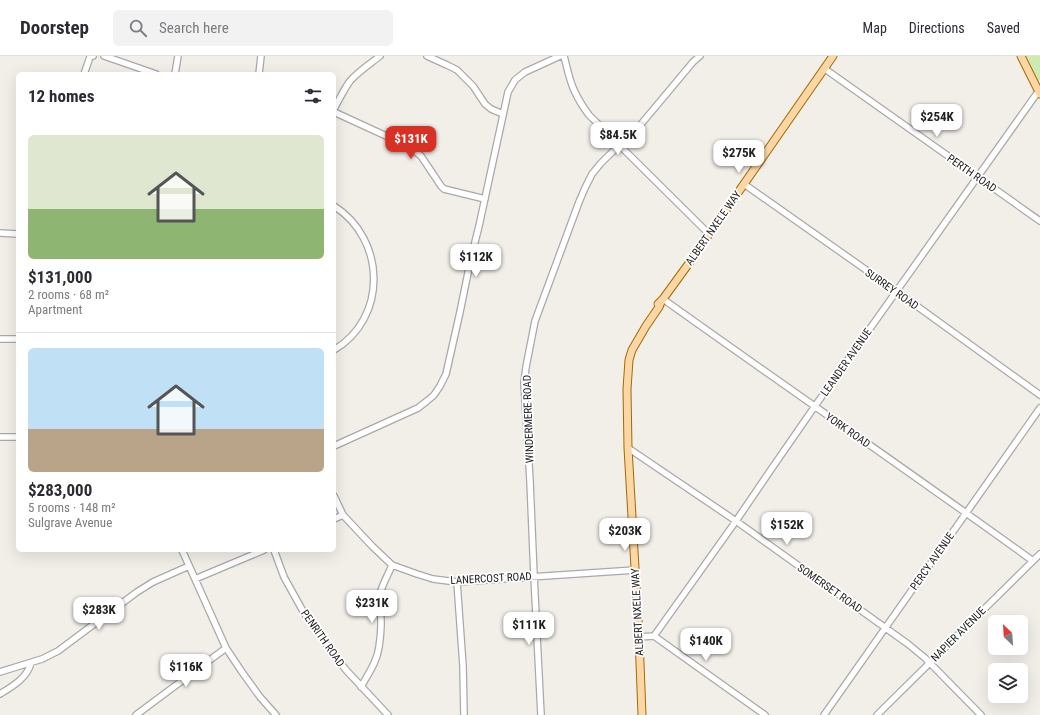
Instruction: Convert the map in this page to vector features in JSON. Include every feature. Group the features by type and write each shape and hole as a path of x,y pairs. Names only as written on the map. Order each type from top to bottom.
{"main road":[{"name":"ALBERT NXELE WAY","path":"642,715 628,448 627,389 624,382 626,359 629,348 633,344 656,306 662,301 833,56"},
{"path":"1021,56 1040,91"}],"street":[{"path":"85,72 90,57 92,56"},
{"path":"104,56 150,72"},
{"path":"175,72 178,56"},
{"path":"258,72 261,56"},
{"path":"336,105 351,80 380,56"},
{"path":"427,56 457,70 473,86 485,104 503,114"},
{"path":"336,445 418,408 434,394 440,386 448,368 508,92 515,80 525,72 560,56"},
{"path":"564,56 570,78 580,101 589,115 709,234"},
{"name":"WINDERMERE ROAD","path":"541,715 524,383 532,335 538,312 585,188 592,174 601,163 642,123 693,62 700,56"},
{"name":"PERTH ROAD","path":"825,69 1040,221"},
{"name":"LEANDER AVENUE","path":"654,636 896,291 1040,91"},
{"path":"336,113 408,146 421,156 444,189 485,199"},
{"name":"SURREY ROAD","path":"744,184 1040,395"},
{"path":"336,207 355,225 361,233 371,255 374,270 372,302 364,319 351,337 336,348"},
{"path":"0,233 16,234"},
{"name":"YORK ROAD","path":"662,301 738,352 966,512 1033,561"},
{"path":"0,339 16,339"},
{"name":"PERCY AVENUE","path":"824,715 1040,408"},
{"path":"0,437 16,437"},
{"name":"SOMERSET ROAD","path":"628,448 736,521 920,653 929,664 981,715"},
{"name":"LANERCOST ROAD","path":"336,500 343,515 392,565 434,579 457,582 635,570"},
{"path":"336,518 343,515"},
{"path":"183,552 226,648 242,672 276,715"},
{"path":"195,579 259,552"},
{"name":"PENRITH ROAD","path":"275,552 284,577 304,613 346,670 388,715"},
{"name":"NAPIER AVENUE","path":"877,715 1040,554"},
{"path":"361,687 366,676 373,667 379,647 381,593 392,565"},
{"path":"0,672 31,663 58,651 137,592 153,582 189,566"},
{"path":"457,582 464,715"},
{"path":"639,637 654,636 765,715"},
{"path":"136,715 226,648"},
{"path":"0,694 14,685 25,675 29,670 31,663"}],"green space":[{"path":"1026,56 1040,56 1040,80 1037,80"}]}
